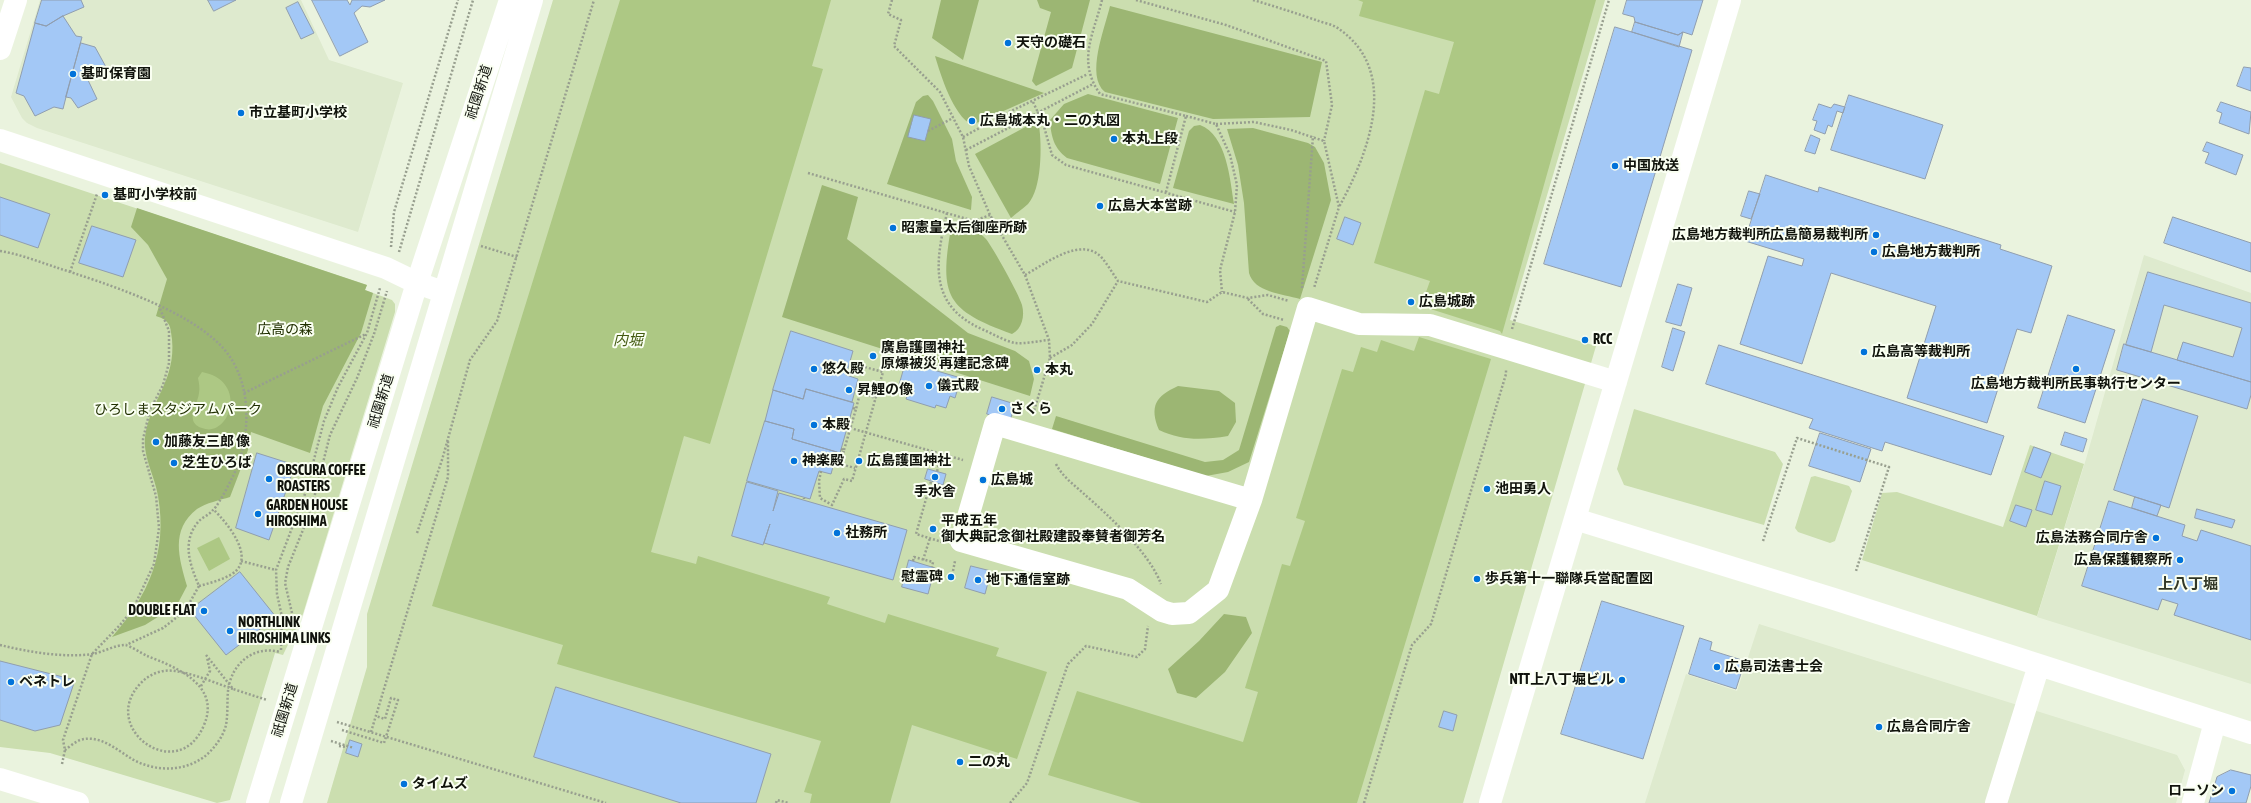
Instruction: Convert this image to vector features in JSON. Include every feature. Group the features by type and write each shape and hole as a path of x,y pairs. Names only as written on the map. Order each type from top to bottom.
{"main road":[{"path":"0,49 16,0"},
{"name":"祇園新道","path":"257,803 417,283 510,0"},
{"name":"祇園新道","path":"291,803 443,292 532,0"},
{"path":"1490,803 1730,0"},
{"path":"0,140 388,270 417,283 443,292"},
{"path":"1251,500 996,424 961,541 1128,588 1156,608 1172,614 1189,613 1218,590 1251,500 1297,309 1360,324 1430,325 1616,382"},
{"path":"1575,519 2251,733"},
{"path":"1996,803 2039,665"},
{"path":"2193,803 2215,722"},
{"path":"0,779 78,803"}],"path":[{"path":"294,619 285,583 288,566 311,510 330,435 357,378 374,334 388,270 394,212 458,0"},
{"path":"280,652 282,617 277,594 276,570 304,494 324,421 338,387 367,333 473,0"},
{"path":"417,533 448,436 470,360 497,321 594,0"},
{"path":"892,0 888,14 901,20 894,46 940,92 963,137 969,166 990,215 1024,275 1049,340 1050,358 1037,401"},
{"path":"1102,0 1087,59 1088,74 1100,94 1216,124 1254,122 1313,136 1324,141"},
{"path":"1136,0 1226,25 1326,60 1332,105 1324,141 1339,208"},
{"path":"1248,298 1263,314 1285,320 1297,309 1339,208 1358,174 1375,116 1371,70 1358,46 1338,28 1253,0"},
{"path":"1364,803 1412,645 1432,624 1506,374 1506,349 1610,0"},
{"path":"963,137 1005,114 1033,102 1088,74"},
{"path":"966,150 1093,84"},
{"path":"1033,102 1039,113 1052,155 1066,165 1236,212"},
{"path":"1166,192 1186,116"},
{"path":"928,131 953,118"},
{"path":"1216,124 1230,155 1237,185 1236,212 1220,270 1222,292"},
{"path":"1297,309 1302,287 1313,136"},
{"path":"808,173 974,221 990,215"},
{"path":"70,272 98,192"},
{"path":"947,213 938,250 944,296 953,310 967,323 1015,343 1049,340"},
{"path":"474,244 517,257"},
{"path":"1024,275 1075,249 1088,250 1102,257 1118,281 1207,302 1222,292 1248,298 1268,295 1297,309"},
{"path":"0,251 70,272 159,306 198,327 224,349 238,372 244,392 247,414 244,440 238,466 214,510 199,521 190,534 188,550 192,568 199,586"},
{"path":"1050,358 1072,345 1092,324 1118,281"},
{"path":"62,764 64,750 63,740 66,729 92,654 133,609 154,564 159,528 156,496 143,451 143,439 150,410 163,385 169,364 169,331 159,306"},
{"path":"244,392 367,333"},
{"path":"821,471 819,481 820,498 832,505 844,479 852,481 883,372 850,363"},
{"path":"855,468 840,464 854,408 860,393 876,398"},
{"path":"850,428 983,466"},
{"path":"371,732 448,477 448,436"},
{"path":"1763,542 1797,438 1888,467 1856,570"},
{"path":"1010,803 1027,783 1068,664 1086,646 1137,657 1145,649 1156,608 1163,592 1150,562 1112,520 1064,476 1055,461 1054,442"},
{"path":"936,475 942,454"},
{"path":"932,478 916,534 960,547 961,541"},
{"path":"0,645 46,653 92,654 126,645 163,628 185,611 199,586 233,574 241,561 240,546 229,526 214,510"},
{"path":"923,560 930,538"},
{"path":"913,561 914,557 933,562 932,566"},
{"path":"241,561 276,570"},
{"path":"280,652 286,641"},
{"path":"126,645 179,668 201,686 208,706 205,724 196,741 178,751 158,751 143,743 131,727 128,710 133,692 146,677 161,671 175,671 233,689 271,701"},
{"path":"64,750 80,740 89,740 108,744 132,759 154,767 178,769 191,764 210,752 222,735 226,725 228,690 238,665 253,653 262,650 280,652"},
{"path":"201,686 210,671 206,655 233,689"},
{"path":"342,730 384,743 398,700 391,698 384,719 376,716"},
{"path":"332,720 606,803"},
{"path":"326,740 354,748 339,746"},
{"path":"776,803 777,800 789,803"}],"shaded area":[{"name":"市立基町小学校","path":"40,0 301,0 329,60 403,83 358,232 37,128 27,123 22,118 11,97"},
{"name":"広島法務合同庁舎","path":"2144,255 2251,293 2251,684 2037,617 2086,459"},
{"name":"広島合同庁舎","path":"1759,624 2177,755 2185,770 2176,803 1645,803 1686,674 1737,691"}],"green space":[{"name":"広島城","path":"553,0 1605,0 1510,320 1596,346 1463,803 327,803 367,667 367,614"},
{"path":"941,0 979,0 963,60 932,38"},
{"path":"1037,0 1090,0 1072,68 1036,86 1032,81 1051,12 1040,8"},
{"path":"1110,6 1322,62 1310,117 1213,119 1105,92 1099,85 1096,64"},
{"path":"935,56 1044,93 972,125 959,113 954,104 944,84"},
{"path":"1088,94 1178,118 1160,184 1067,158 1059,150 1052,137 1050,120 1064,104"},
{"path":"928,95 933,101 952,139 956,161 972,197 971,210 887,184 916,102 923,96"},
{"path":"1031,124 1039,126 1041,144 1040,166 1036,188 1033,197 1028,204 1011,218 975,154"},
{"path":"1200,125 1209,130 1222,148 1229,171 1234,204 1173,188 1189,131 1194,126"},
{"path":"1253,128 1308,143 1315,147 1324,163 1331,200 1300,299 1277,294 1263,288 1252,279 1249,273 1244,203 1238,165 1227,129"},
{"name":"ひろしまスタジアムパーク","path":"0,163 367,285 365,290 392,300 395,304 395,312 303,614 283,655 275,653 230,800 217,803 50,753 0,747"},
{"path":"822,185 858,197 847,239 968,333 1015,351 1029,361 1034,379 1030,396 782,317"},
{"name":"広高の森","path":"137,208 367,285 365,290 373,293 361,333 323,406 310,453 251,432 248,450 230,497 209,503 197,509 188,517 183,526 179,545 181,565 187,586 177,605 145,625 112,637 136,606 152,572 157,555 160,536 158,496 147,460 145,437 152,412 167,379 172,354 171,330 165,320 156,316 167,279 148,245 131,227"},
{"path":"956,225 976,231 986,239 1020,299 1023,318 1018,329 1012,334 973,317 961,308 953,298 948,286 946,270 951,228"},
{"path":"1280,325 1287,327 1290,331 1249,462 1228,472 1206,476 1052,429 1056,416 1205,462 1223,460 1239,450 1276,327"},
{"path":"1178,386 1219,391 1235,403 1236,422 1228,436 1193,439 1168,434 1159,430 1155,414 1156,403 1164,394"},
{"path":"1634,409 1775,452 1783,464 1764,525 1624,485 1617,469"},
{"path":"2030,445 2084,464 2037,616 1862,560 1882,493 1897,492 2003,527"},
{"path":"1815,476 1849,486 1852,491 1835,541 1830,543 1798,532 1795,528 1811,477"},
{"path":"1224,614 1246,617 1252,633 1225,672 1196,698 1177,693 1168,669 1199,641"}],"water":[{"name":"内堀","path":"620,0 831,0 812,66 823,69 710,444 684,436 651,552 696,564 698,556 830,597 827,604 885,623 888,614 999,648 996,656 1047,672 1017,759 912,725 890,803 810,803 812,794 804,792 821,741 557,664 563,645 432,606"},
{"path":"1358,0 1596,0 1502,334 1500,331 1421,306 1430,281 1374,263 1425,90 1439,94 1454,42 1359,16 1363,2"},
{"path":"1419,337 1491,359 1357,803 1141,803 1048,775 1077,691 1243,742 1258,692 1245,688 1282,564 1290,566 1305,521 1296,518 1342,369 1353,372 1361,347 1377,352 1381,340 1414,351"},
{"path":"202,372 217,377 226,386 230,397 230,408 227,417 220,425 212,429 199,427 193,420 193,413 199,391 198,378"},
{"path":"219,537 230,559 209,571 197,548"}],"building":[{"path":"42,0 81,0 84,7 63,16 46,26 35,23"},
{"path":"208,0 236,0 214,11"},
{"path":"312,0 347,0 350,5 352,0 385,0 370,7 362,6 354,13 368,42 340,56"},
{"path":"1627,0 1703,0 1692,35 1683,32 1678,35 1635,22 1634,17 1623,14"},
{"path":"298,2 314,33 301,39 286,8"},
{"path":"63,16 76,36 82,37 63,109 54,107 35,116 24,96 16,93 35,23 46,26"},
{"path":"1635,22 1678,35 1683,32 1679,47 1632,32"},
{"path":"1615,27 1692,50 1621,287 1544,264"},
{"path":"81,43 95,47 106,67 87,78 97,99 78,108 71,98 66,97"},
{"path":"2244,67 2251,68 2251,91 2237,86"},
{"path":"1849,95 1943,125 1925,179 1831,150"},
{"path":"2221,102 2251,112 2249,134 2219,123 2222,113 2217,111"},
{"path":"1819,104 1831,108 1834,104 1845,107 1843,113 1837,111 1832,127 1828,125 1825,134 1814,130 1817,121 1813,120"},
{"path":"914,115 931,119 925,141 908,137"},
{"path":"1811,135 1820,139 1815,154 1805,151"},
{"path":"2207,142 2243,155 2236,175 2205,163 2209,153 2203,151"},
{"path":"1766,175 1818,192 1819,187 2001,245 2000,249 2052,266 2031,333 2017,329 1987,423 1907,398 1936,306 1831,273 1802,364 1740,344 1768,256 1802,266 1804,259 1745,241"},
{"path":"1749,191 1760,194 1751,219 1741,216"},
{"path":"0,197 50,214 38,248 0,235"},
{"path":"1345,217 1361,223 1353,245 1337,239"},
{"path":"2173,217 2251,243 2251,272 2164,243"},
{"path":"92,226 136,240 123,277 79,263"},
{"path":"2148,272 2251,303 2251,382 2177,360 2183,342 2233,357 2242,328 2164,305 2151,352 2126,345"},
{"path":"1678,284 1692,288 1681,326 1666,322"},
{"path":"2068,315 2115,330 2085,423 2038,408"},
{"path":"1673,328 1685,332 1673,371 1662,367"},
{"name":"悠久殿","path":"791,331 853,351 846,375 858,379 852,402 806,389 803,399 773,390"},
{"path":"2124,344 2251,382 2251,395 2247,409 2117,370"},
{"path":"1719,345 2004,436 1991,475 1885,442 1882,451 1809,428 1813,419 1706,384"},
{"name":"儀式殿","path":"906,362 961,378 955,398 950,396 946,408 936,405 935,408 906,399 907,396 897,393"},
{"name":"本殿","path":"806,389 854,403 840,453 792,439 794,429 765,421 773,390 803,399"},
{"path":"992,397 1015,404 1010,421 987,414"},
{"path":"2143,399 2198,416 2169,508 2114,490"},
{"name":"神楽殿","path":"765,421 794,429 792,439 837,452 831,474 819,471 810,499 747,481"},
{"path":"2065,432 2087,439 2083,452 2061,445"},
{"path":"1820,433 1871,449 1860,482 1809,466"},
{"path":"2034,447 2051,453 2041,478 2025,472"},
{"path":"257,453 295,465 269,540 236,528"},
{"name":"手水舎","path":"928,469 946,474 943,485 925,479"},
{"path":"2045,481 2061,486 2052,515 2036,510"},
{"name":"社務所","path":"747,482 778,491 773,511 779,493 907,530 893,580 764,543 770,524 763,545 732,536"},
{"path":"2135,497 2161,505 2157,516 2132,508"},
{"path":"2109,501 2185,525 2182,536 2197,541 2201,530 2251,546 2251,640 2174,615 2178,604 2162,599 2158,610 2082,586"},
{"path":"2016,505 2032,510 2026,527 2010,521"},
{"path":"2197,509 2235,520 2232,528 2195,518"},
{"path":"909,560 935,568 928,594 902,587"},
{"name":"地下通信室跡","path":"971,566 991,571 985,594 965,588"},
{"path":"240,572 276,617 226,655 190,610"},
{"name":"NTT上八丁堀ビル","path":"1602,601 1684,626 1643,759 1561,734"},
{"name":"広島司法書士会","path":"1700,638 1712,642 1710,650 1745,661 1736,689 1689,674"},
{"path":"0,661 75,680 60,725 35,731 0,720"},
{"path":"556,687 771,754 756,803 681,803 534,757"},
{"path":"1444,711 1457,715 1453,731 1439,727"},
{"path":"350,740 362,744 358,757 346,753"},
{"path":"2231,770 2251,775 2251,786 2246,803 2209,803 2217,777"}],"place":[{"name":"天守の礎石","path":"1008,43"},
{"name":"基町保育園","path":"73,74"},
{"name":"市立基町小学校","path":"241,113"},
{"name":"広島城本丸・二の丸図","path":"972,121"},
{"name":"本丸上段","path":"1114,139"},
{"name":"中国放送","path":"1615,166"},
{"name":"基町小学校前","path":"105,195"},
{"name":"広島大本営跡","path":"1100,206"},
{"name":"昭憲皇太后御座所跡","path":"893,228"},
{"name":"広島地方裁判所広島簡易裁判所","path":"1876,235"},
{"name":"広島地方裁判所","path":"1874,252"},
{"name":"広島城跡","path":"1411,302"},
{"name":"RCC","path":"1585,340"},
{"name":"広島高等裁判所","path":"1864,352"},
{"name":"廣島護國神社 原爆被災 再建記念碑","path":"873,356"},
{"name":"悠久殿","path":"814,369"},
{"name":"広島地方裁判所民事執行センター","path":"2076,369"},
{"name":"本丸","path":"1037,370"},
{"name":"儀式殿","path":"929,386"},
{"name":"昇鯉の像","path":"849,390"},
{"name":"さくら","path":"1002,409"},
{"name":"本殿","path":"814,425"},
{"name":"加藤友三郎 像","path":"156,442"},
{"name":"神楽殿","path":"794,461"},
{"name":"広島護国神社","path":"859,461"},
{"name":"芝生ひろば","path":"174,463"},
{"name":"手水舎","path":"935,477"},
{"name":"OBSCURA COFFEE ROASTERS","path":"269,479"},
{"name":"広島城","path":"983,480"},
{"name":"池田勇人","path":"1487,489"},
{"name":"GARDEN HOUSE HIROSHIMA","path":"258,514"},
{"name":"平成五年 御大典記念御社殿建設奉賛者御芳名","path":"933,529"},
{"name":"社務所","path":"837,533"},
{"name":"広島法務合同庁舎","path":"2156,538"},
{"name":"広島保護観察所","path":"2180,560"},
{"name":"慰霊碑","path":"951,577"},
{"name":"歩兵第十一聯隊兵営配置図","path":"1477,579"},
{"name":"地下通信室跡","path":"978,580"},
{"name":"DOUBLE FLAT","path":"204,611"},
{"name":"NORTHLINK HIROSHIMA LINKS","path":"230,631"},
{"name":"広島司法書士会","path":"1717,667"},
{"name":"NTT上八丁堀ビル","path":"1622,680"},
{"name":"ベネトレ","path":"11,682"},
{"name":"広島合同庁舎","path":"1879,727"},
{"name":"二の丸","path":"960,762"},
{"name":"タイムズ","path":"404,784"},
{"name":"ローソン","path":"2232,791"}],"district":[{"name":"上八丁堀","path":"2188,584"}]}
